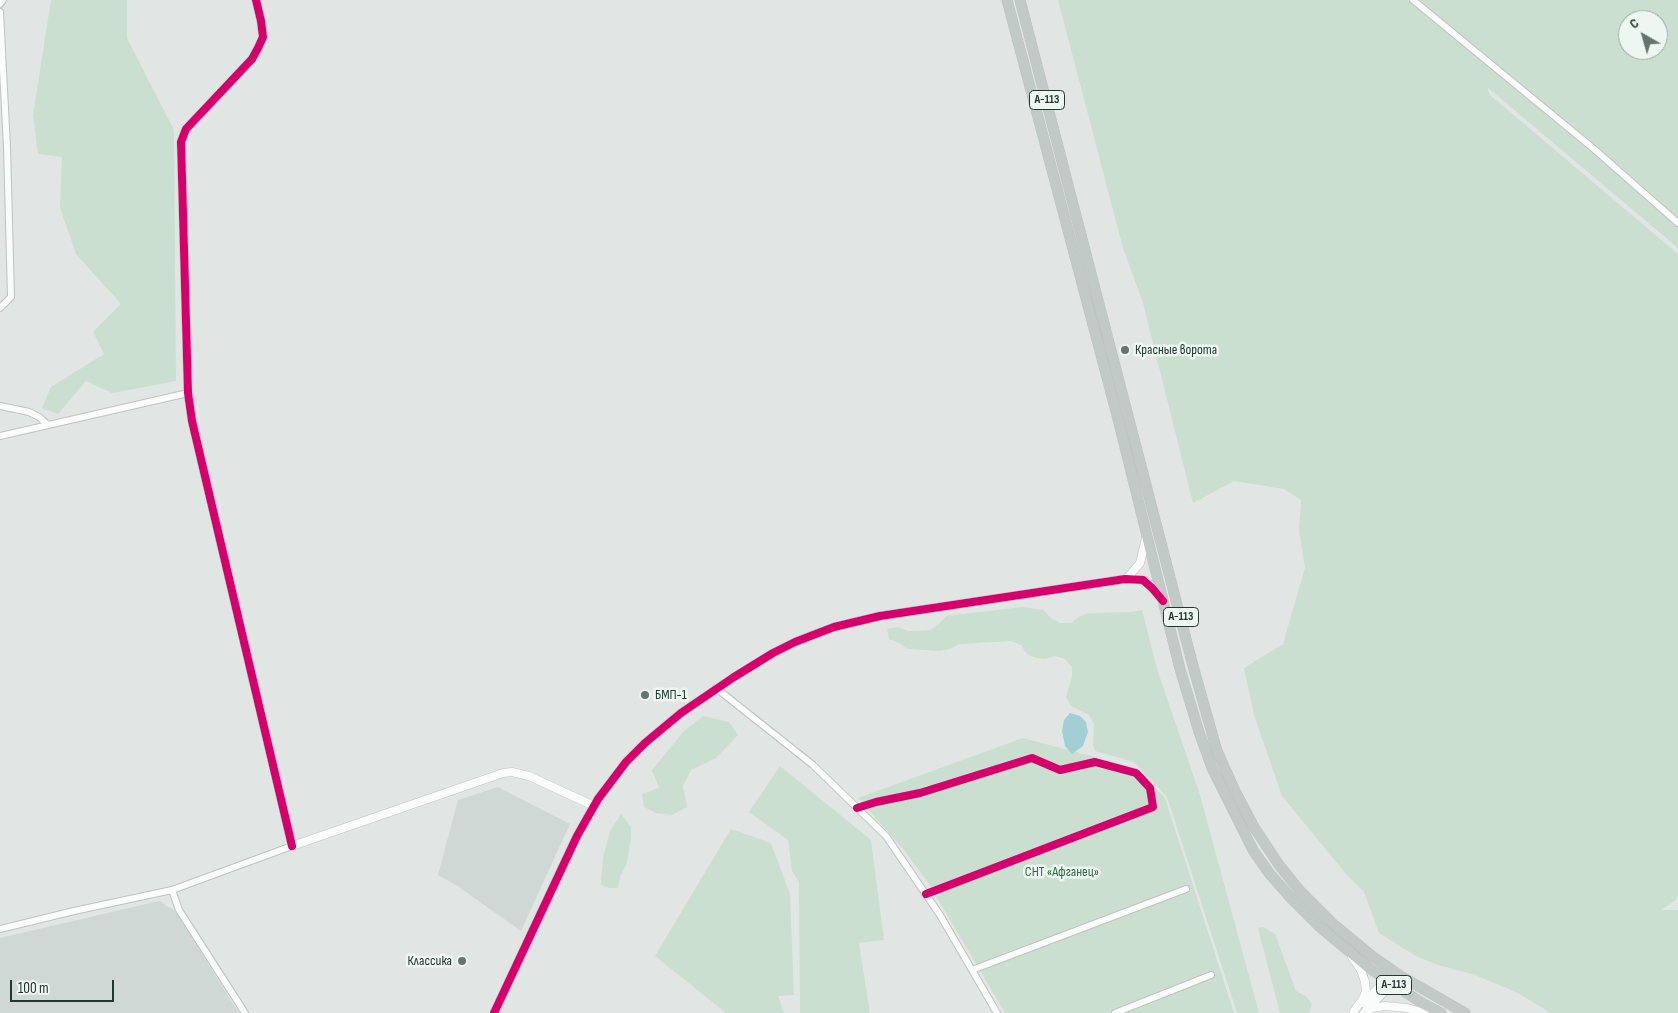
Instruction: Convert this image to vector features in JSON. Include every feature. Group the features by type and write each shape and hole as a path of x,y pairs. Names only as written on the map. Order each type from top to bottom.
{"highway":[{"name":"А-113","path":"1007,0 1116,409 1163,601 1199,732 1212,768 1245,834 1269,873 1292,899 1350,953 1440,1013"},
{"name":"А-113","path":"1020,0 1193,666 1217,751 1254,827 1300,891 1332,923 1372,956 1393,980 1429,994 1465,1013"}],"street":[{"path":"0,4 3,0"},
{"path":"256,0 262,21 263,38 258,48 252,59 186,129 181,142 188,393 192,421 292,846"},
{"path":"1413,0 1594,150 1678,223"},
{"path":"0,12 7,147 11,297 0,308"},
{"path":"0,436 188,393"},
{"path":"0,406 29,412 39,417 48,426"},
{"path":"1124,579 1140,563 1147,536"},
{"path":"494,1013 594,806 626,762 645,743 681,713 716,688 782,648 851,622 880,616 1124,579 1143,580 1163,601"},
{"path":"716,688 813,765 886,836 940,915 997,1013"},
{"path":"857,808 920,793 1032,758 1060,770 1096,762 1136,773 1150,788 1153,807 926,894"},
{"path":"0,929 172,890 503,773 512,772 529,776 594,806"},
{"path":"972,970 1186,889"},
{"path":"172,890 179,910 244,1013"},
{"path":"1350,953 1361,970 1365,982 1366,991 1358,1012"},
{"path":"1115,1013 1211,975"},
{"path":"1358,1012 1393,980"},
{"path":"1358,1012 1385,1006 1407,1008 1426,1013"}],"shaded area":[{"path":"498,787 570,824 521,931 456,885 438,875 458,800"},
{"path":"159,901 175,911 239,1013 0,1013 0,938"}],"green space":[{"path":"51,0 127,0 127,38 174,130 176,381 112,393 86,381 58,414 42,408 51,387 104,354 93,332 121,304 76,254 60,208 62,157 38,154 33,115"},
{"path":"1058,0 1678,0 1678,248 1487,87 1490,95 1678,254 1678,896 1676,900 1661,910 1678,910 1678,1013 1551,1013 1516,992 1475,975 1435,964 1416,956 1379,933 1364,892 1346,874 1282,796 1254,715 1244,668 1283,644 1305,568 1299,530 1301,500 1284,489 1234,481 1193,503 1143,303 1123,248"},
{"path":"1022,607 1043,610 1060,623 1071,623 1080,616 1090,613 1142,610 1157,669 1200,795 1259,1013 1237,1013 1167,797 1134,762 1095,751 1093,745 1094,724 1089,715 1071,706 1066,697 1072,677 1072,667 1065,659 1055,656 1046,659 1036,658 1027,654 1021,645 1012,641 959,644 950,649 940,651 908,649 889,639 887,629 898,627 908,631 930,630 946,616"},
{"path":"703,716 729,722 738,735 716,758 691,770 683,786 687,807 672,815 656,813 644,807 642,794 659,788 652,770 684,731"},
{"name":"СНТ «Афганец»","path":"1023,738 1136,768 1165,798 1234,1013 1005,1013 929,884 904,850 858,798"},
{"path":"780,766 871,840 884,940 859,943 870,1013 800,1013 799,882 792,871 788,840 749,812"},
{"path":"621,814 631,827 627,863 620,877 618,888 609,888 601,885 603,857 610,831"},
{"path":"731,829 771,843 790,894 794,995 778,996 784,1013 726,1013 655,956"},
{"path":"1263,927 1275,934 1296,991 1306,996 1312,1004 1309,1013 1280,1013 1258,928"}],"water":[{"path":"1070,713 1080,716 1086,722 1088,732 1083,746 1072,754 1065,746 1062,731 1064,720"}],"cycle path":[{"path":"256,0 263,37 258,48 252,59 186,129 181,142 188,393 192,421 292,846"},
{"path":"494,1013 577,836 598,799 626,762 645,743 681,713 734,677 795,642 834,627 880,616 1125,579 1143,580 1163,601"},
{"path":"857,808 920,793 1032,758 1060,770 1095,762 1136,773 1150,788 1153,807 926,894"}],"place":[{"name":"Красные ворота","path":"1125,350"},
{"name":"БМП-1","path":"645,695"},
{"name":"Классика","path":"462,961"}]}
